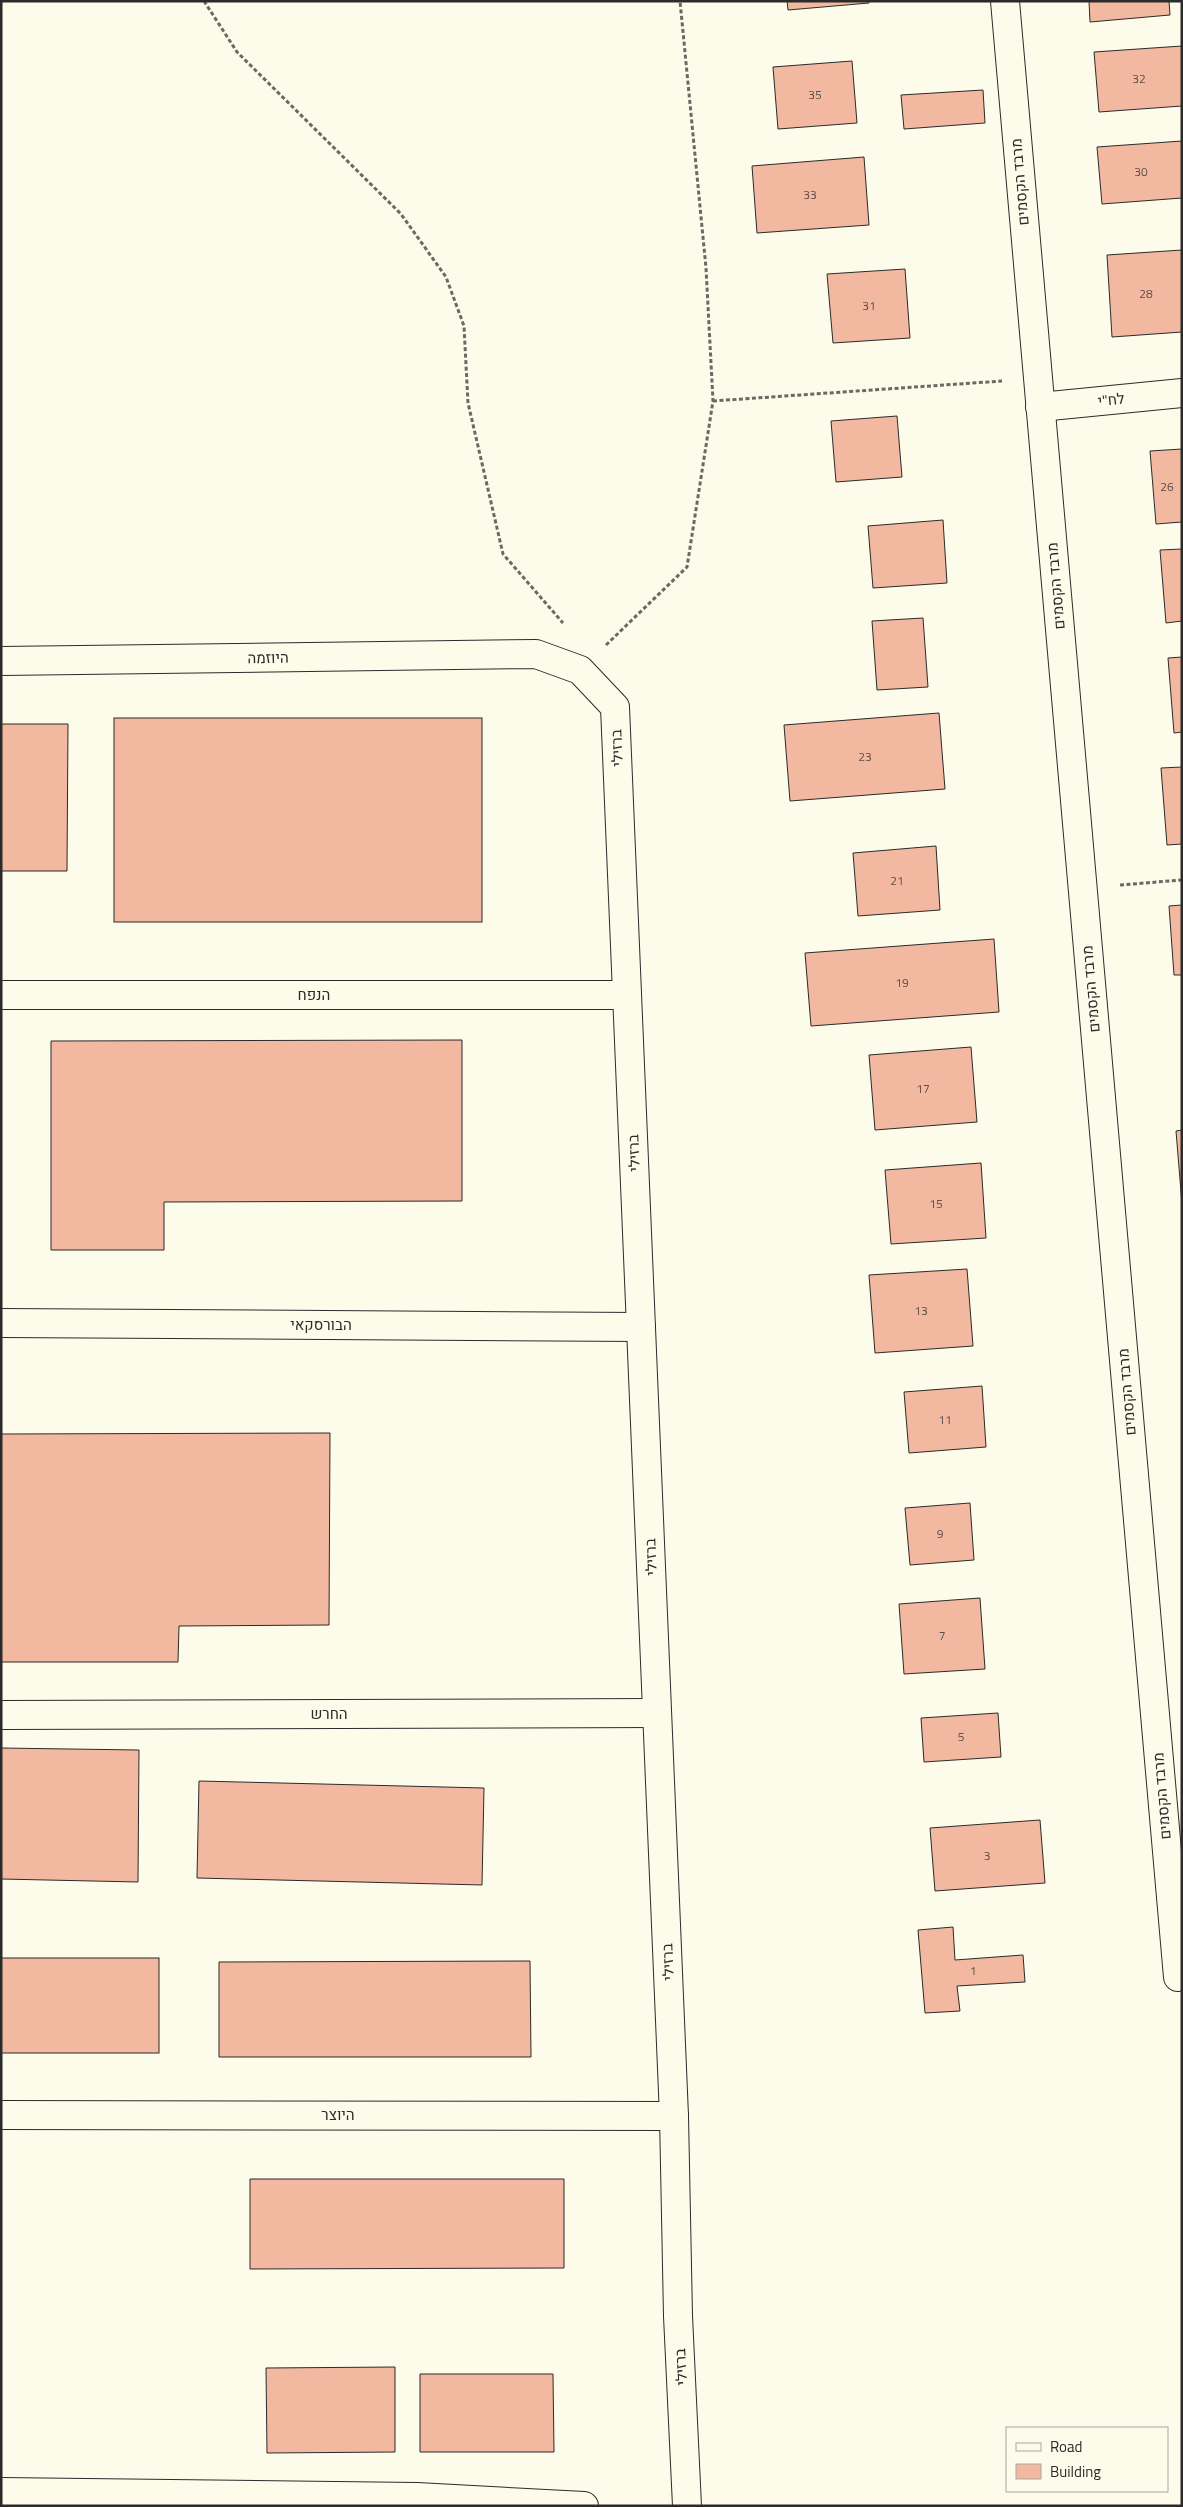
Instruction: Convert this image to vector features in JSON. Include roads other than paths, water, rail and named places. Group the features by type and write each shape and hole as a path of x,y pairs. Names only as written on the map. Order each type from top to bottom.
{"street":[{"name":"מרבד הקסמים","path":"1005,1 1082,888 1180,1977"},
{"name":"לח\"י","path":"1040,407 1182,392"},
{"name":"היוזמה","path":"1,661 536,654"},
{"name":"ברזילי","path":"536,654 580,670 615,707 674,2116 678,2316 688,2506"},
{"name":"הנפח","path":"1,995 628,995"},
{"name":"הבורסקאי","path":"1,1322 641,1327"},
{"name":"החרש","path":"1,1715 657,1712"},
{"name":"היוצר","path":"1,2115 674,2116"},
{"path":"1,2492 417,2497 584,2506"}]}
